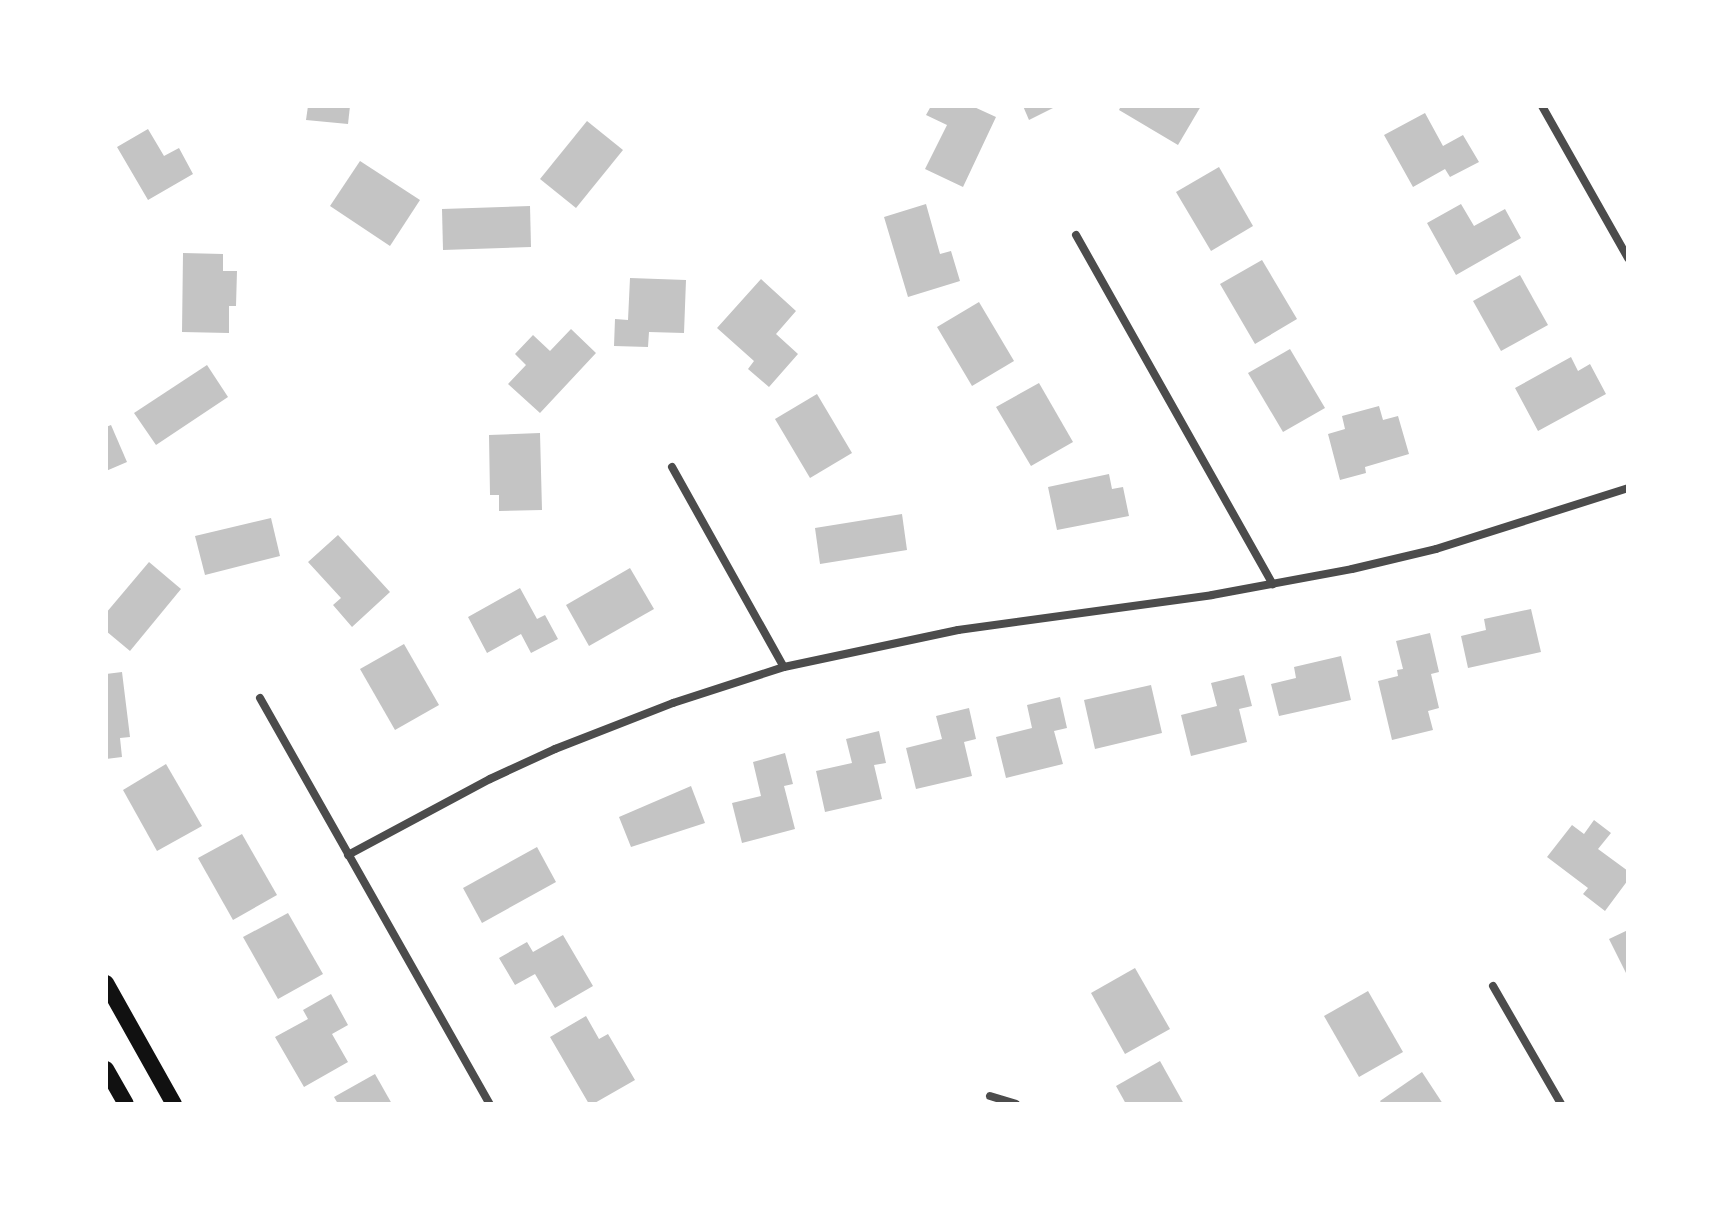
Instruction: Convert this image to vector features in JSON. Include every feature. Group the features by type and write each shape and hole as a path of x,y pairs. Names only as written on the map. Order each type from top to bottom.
{"main road":[{"path":"106,983 174,1104"},
{"path":"106,1069 126,1104"}],"street":[{"path":"1542,106 1628,258"},
{"path":"1076,235 1273,584"},
{"path":"672,467 784,667"},
{"path":"348,855 490,779 555,749 673,703 784,667 958,630 1273,584 1436,549 1628,488"},
{"path":"260,698 490,1104"},
{"path":"1493,986 1561,1104"},
{"path":"990,1096 1016,1104"}],"building":[{"path":"308,106 350,106 348,124 306,120"},
{"path":"931,106 972,106 996,117 963,187 925,169 947,125 926,115"},
{"path":"1023,106 1057,106 1029,120"},
{"path":"1121,106 1201,106 1178,145 1119,110"},
{"path":"1425,113 1443,146 1463,135 1479,162 1450,177 1445,169 1413,187 1384,135"},
{"path":"587,121 623,150 576,208 540,179"},
{"path":"148,129 164,156 179,148 193,174 148,200 117,147"},
{"path":"360,161 420,200 390,246 330,206"},
{"path":"1219,167 1253,226 1211,251 1176,192"},
{"path":"926,204 940,254 951,251 960,281 908,297 884,217"},
{"path":"1461,204 1474,226 1505,209 1521,238 1456,275 1427,223"},
{"path":"530,206 531,247 443,250 442,209"},
{"path":"183,253 223,254 223,271 237,271 236,306 229,306 229,333 182,332"},
{"path":"1262,260 1297,319 1255,344 1220,284"},
{"path":"1520,275 1548,325 1501,351 1473,301"},
{"path":"630,278 686,280 684,333 649,332 648,347 614,346 615,319 628,320"},
{"path":"761,279 796,311 776,334 798,354 769,387 748,369 754,361 717,328"},
{"path":"979,302 1014,361 972,386 937,327"},
{"path":"571,329 596,353 540,413 508,384 526,365 515,354 533,335 550,351"},
{"path":"1290,349 1325,408 1283,432 1248,373"},
{"path":"1571,357 1578,371 1590,364 1606,394 1538,431 1515,388"},
{"path":"207,365 228,397 156,445 134,413"},
{"path":"1039,383 1073,442 1031,466 996,407"},
{"path":"817,394 852,453 810,478 775,419"},
{"path":"1379,406 1383,420 1398,416 1409,454 1365,467 1366,473 1340,480 1328,434 1345,429 1342,416"},
{"path":"111,425 127,462 106,471 106,427"},
{"path":"540,433 542,510 499,511 499,495 490,495 489,435"},
{"path":"1109,474 1112,489 1123,487 1129,516 1057,530 1048,487"},
{"path":"902,514 907,550 820,564 815,528"},
{"path":"271,518 280,556 205,575 195,536"},
{"path":"338,535 390,592 352,627 333,605 341,598 308,562"},
{"path":"149,562 181,589 130,651 106,631 106,613"},
{"path":"630,568 654,609 589,646 566,605"},
{"path":"520,588 537,619 545,615 558,639 531,653 521,634 487,653 468,617"},
{"path":"1531,609 1541,652 1468,668 1461,636 1486,630 1484,619"},
{"path":"1430,633 1439,672 1431,674 1439,708 1428,711 1433,730 1392,740 1378,681 1398,676 1397,670 1403,669 1396,641"},
{"path":"404,644 439,705 395,730 360,669"},
{"path":"1341,656 1351,700 1279,716 1271,684 1296,678 1294,667"},
{"path":"122,672 130,737 120,738 122,757 106,759 106,674"},
{"path":"1244,675 1252,706 1239,709 1247,742 1191,756 1181,715 1217,706 1211,683"},
{"path":"1151,685 1162,733 1095,749 1084,700"},
{"path":"1060,697 1067,728 1054,731 1063,764 1006,778 996,737 1032,728 1027,705"},
{"path":"969,708 976,739 964,742 972,776 916,789 906,748 942,739 936,716"},
{"path":"879,731 886,763 874,765 882,799 825,812 816,771 852,763 846,739"},
{"path":"785,753 793,784 784,786 795,829 742,843 732,803 761,796 753,762"},
{"path":"166,764 202,826 157,851 123,790"},
{"path":"691,786 705,823 631,847 619,817"},
{"path":"1594,820 1611,833 1598,849 1628,871 1628,880 1605,911 1583,894 1588,888 1547,857 1572,825 1584,834"},
{"path":"242,834 277,895 233,920 198,858"},
{"path":"537,847 556,882 482,923 463,888"},
{"path":"288,913 323,974 278,999 243,937"},
{"path":"1628,930 1628,977 1609,939"},
{"path":"563,935 593,986 555,1008 535,974 515,985 499,958 527,942 533,952"},
{"path":"1135,968 1170,1029 1125,1054 1091,993"},
{"path":"1368,991 1403,1052 1359,1077 1324,1016"},
{"path":"331,994 348,1025 332,1034 348,1062 304,1087 275,1037 308,1019 303,1010"},
{"path":"586,1016 599,1039 608,1034 635,1080 593,1104 589,1104 550,1037"},
{"path":"1160,1061 1184,1104 1126,1104 1116,1086"},
{"path":"1422,1072 1443,1104 1382,1104 1380,1101"},
{"path":"375,1074 392,1104 338,1104 334,1097"}]}
